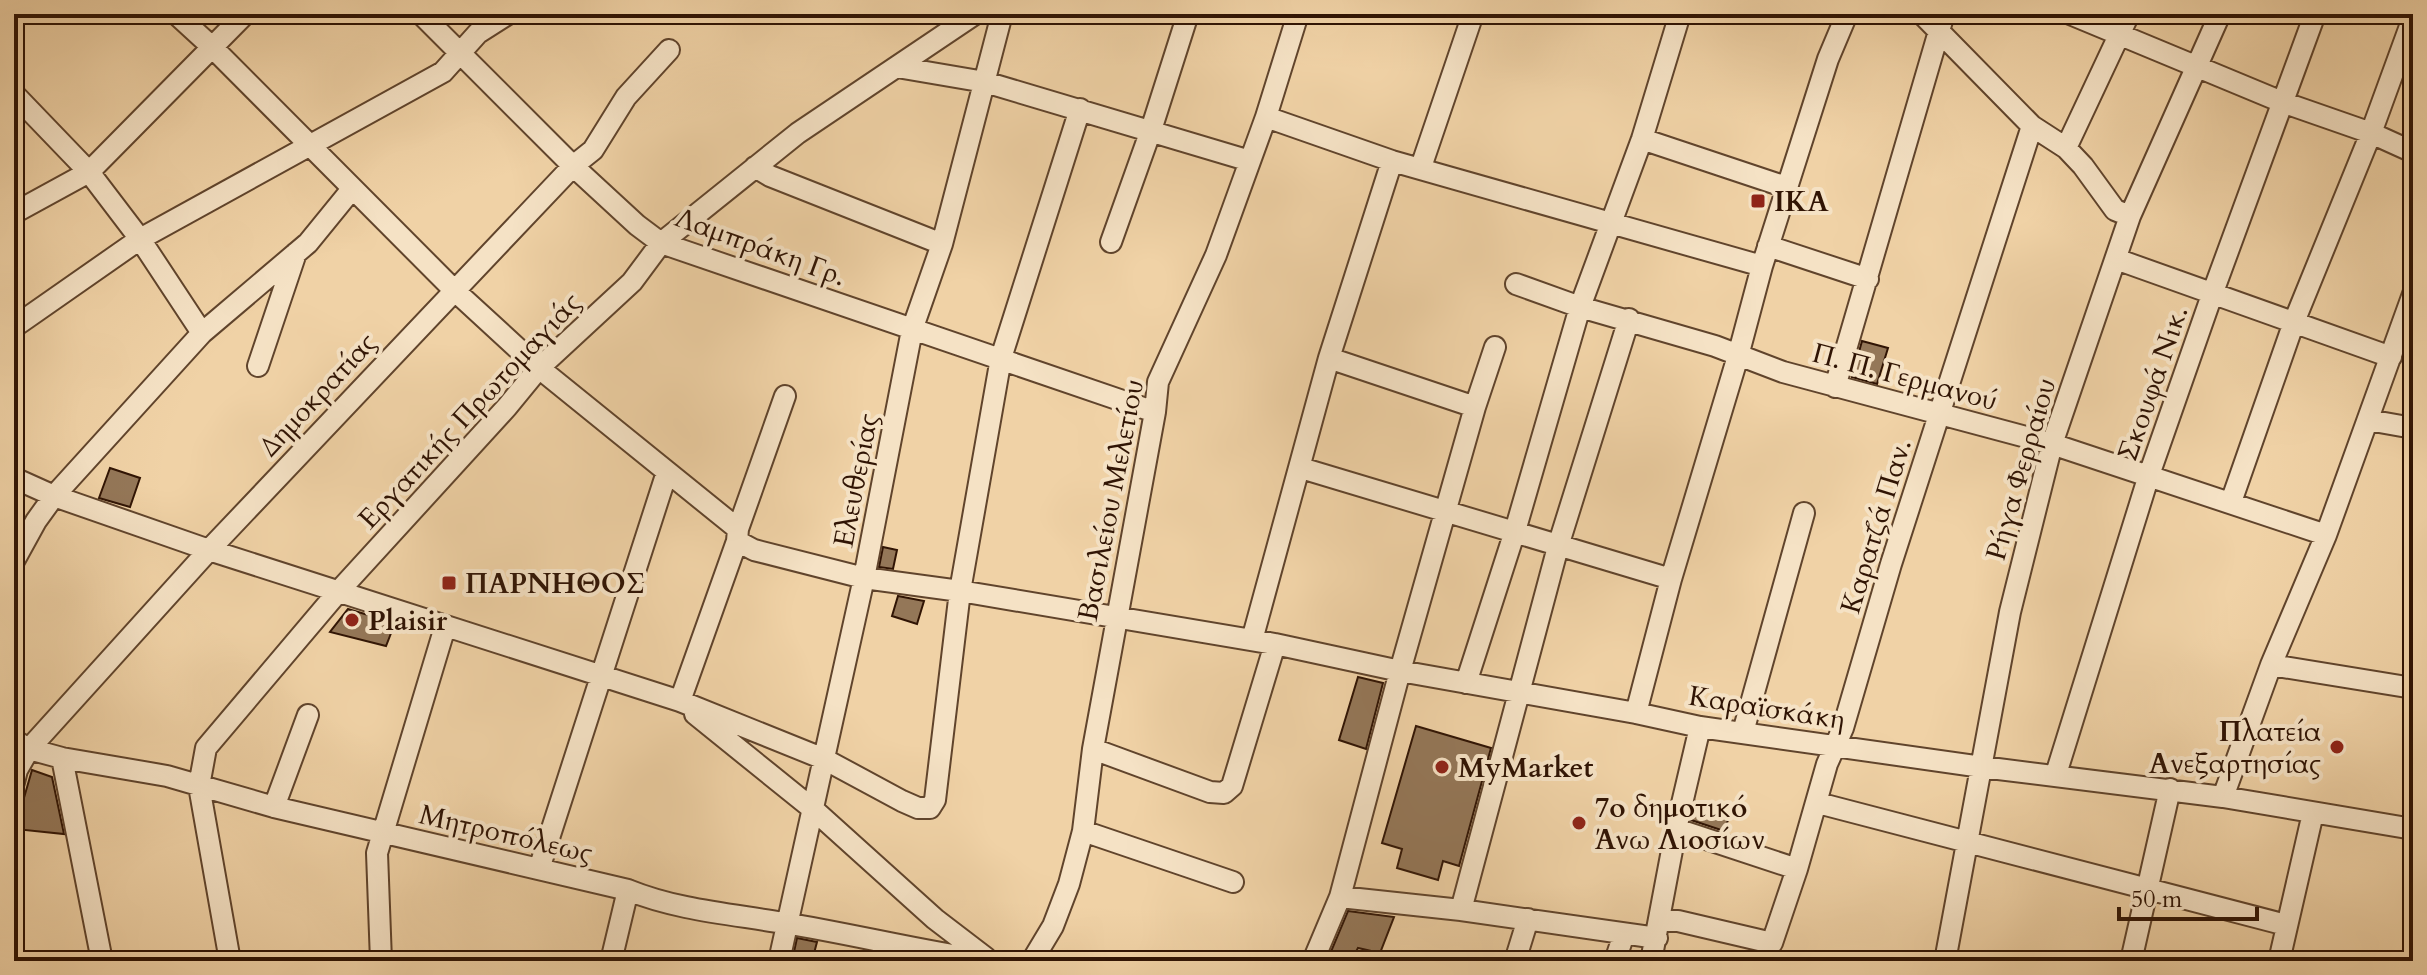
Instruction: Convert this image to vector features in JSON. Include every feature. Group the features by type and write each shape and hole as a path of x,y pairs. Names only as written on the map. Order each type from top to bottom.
{"street":[{"name":"Καραϊσκάκη","path":"176,14 454,290 539,368 667,472 754,550 864,578 1275,644 1400,671 1700,727 1982,767 2170,789 2413,829"},
{"path":"14,213 89,172 245,14"},
{"name":"Λαμπράκη Γρ.","path":"421,14 573,166 661,243 1155,412"},
{"path":"14,327 140,239 443,72 478,33 508,14"},
{"name":"Εργατικής Πρωτομαγιάς","path":"230,961 199,786 206,748 338,592 539,368 632,282 661,243 798,133 975,14"},
{"name":"Ελευθερίας","path":"779,961 864,578 912,330 942,244 1002,14"},
{"path":"1111,242 1188,14"},
{"name":"Βασιλείου Μελετίου","path":"1032,961 1053,926 1069,884 1083,831 1093,749 1158,382 1216,255 1266,117 1298,14"},
{"path":"1421,167 1473,14"},
{"path":"1636,713 1671,579 1768,246 1828,59 1847,14"},
{"path":"1922,14 1940,23 2032,126 2066,148 2115,210 2130,216"},
{"path":"2070,14 2282,102 2371,133 2413,152"},
{"path":"2066,148 2129,14"},
{"name":"Ρήγα Φερραίου","path":"1945,961 2010,612 2052,444 2130,216 2220,14"},
{"name":"Σκουφά Νικ.","path":"2056,774 2149,475 2315,14"},
{"path":"1466,683 1515,531 1580,307 1642,139 1676,15"},
{"path":"2231,502 2294,322 2371,133 2413,18"},
{"path":"1835,387 1940,23"},
{"name":"Δημοκρατίας","path":"14,782 22,744 573,166 593,150 626,97 669,50"},
{"path":"897,67 985,82 1250,161"},
{"path":"14,94 89,172 140,239 202,333"},
{"path":"14,478 54,496 209,550 680,701 824,759 918,808 930,808 935,800 960,591 1001,358 1080,109"},
{"path":"1266,117 1392,161 1762,266"},
{"name":"Καρατζά Παν.","path":"1658,929 1678,921 1772,943 1843,728 1939,414 2032,126"},
{"path":"1642,139 1786,187"},
{"path":"1252,640 1329,358 1392,161"},
{"path":"755,167 770,176 942,244"},
{"path":"14,561 54,496 202,333 308,243 352,189"},
{"path":"1768,246 1868,279"},
{"path":"258,366 296,253"},
{"path":"2116,259 2391,357"},
{"name":"Π. Π. Γερμανού","path":"1516,284 1835,387 2052,444 2326,535"},
{"path":"2223,797 2271,665 2326,535 2413,294"},
{"path":"1461,910 1559,543 1629,319"},
{"path":"1313,961 1340,897 1400,671 1495,347"},
{"path":"1329,358 1475,407"},
{"path":"680,701 785,396"},
{"path":"2368,420 2413,428"},
{"path":"1301,468 1671,579"},
{"path":"539,869 667,472"},
{"path":"1743,732 1804,513"},
{"path":"381,961 377,853 445,627"},
{"path":"1093,749 1210,792 1224,793 1232,786 1275,644"},
{"path":"2271,665 2413,688"},
{"path":"680,701 814,810 935,919 989,961"},
{"path":"274,807 308,715"},
{"path":"1651,961 1676,829 1700,727"},
{"name":"Μητροπόλεως","path":"22,744 62,758 167,776 274,807 628,890 660,903 787,923 920,956 989,961"},
{"path":"62,758 102,961"},
{"path":"2131,961 2170,789"},
{"path":"1818,803 2286,925"},
{"path":"2279,961 2313,813"},
{"path":"1676,829 1797,869"},
{"path":"1083,831 1233,882"},
{"path":"611,961 628,890"},
{"path":"1340,897 1461,910 1624,934 1658,929"},
{"path":"920,956 935,919"},
{"path":"1515,961 1528,919"},
{"path":"1615,961 1624,934"}],"building":[{"path":"1862,341 1888,348 1877,384 1852,377"},
{"path":"110,468 140,478 130,507 99,498"},
{"path":"883,547 897,550 893,569 879,567"},
{"path":"898,596 924,601 917,624 892,616"},
{"path":"348,609 395,623 386,646 330,632"},
{"path":"1358,677 1383,683 1366,749 1339,740"},
{"path":"1416,726 1491,748 1459,866 1443,861 1438,880 1397,868 1402,849 1382,843"},
{"path":"32,770 52,777 64,834 15,829"},
{"path":"1696,801 1731,812 1724,831 1691,820"},
{"path":"1348,911 1394,917 1380,953 1358,948 1351,961 1327,961"},
{"path":"797,938 817,942 812,961 792,961"}],"place":[{"name":"ΙΚΑ","path":"1758,201"},
{"name":"ΠΑΡΝΗΘΟΣ","path":"449,583"},
{"name":"Plaisir","path":"352,620"},
{"name":"Πλατεία Ανεξαρτησίας","path":"2337,747"},
{"name":"MyMarket","path":"1442,767"},
{"name":"7ο δημοτικό Άνω Λιοσίων","path":"1579,823"}]}
